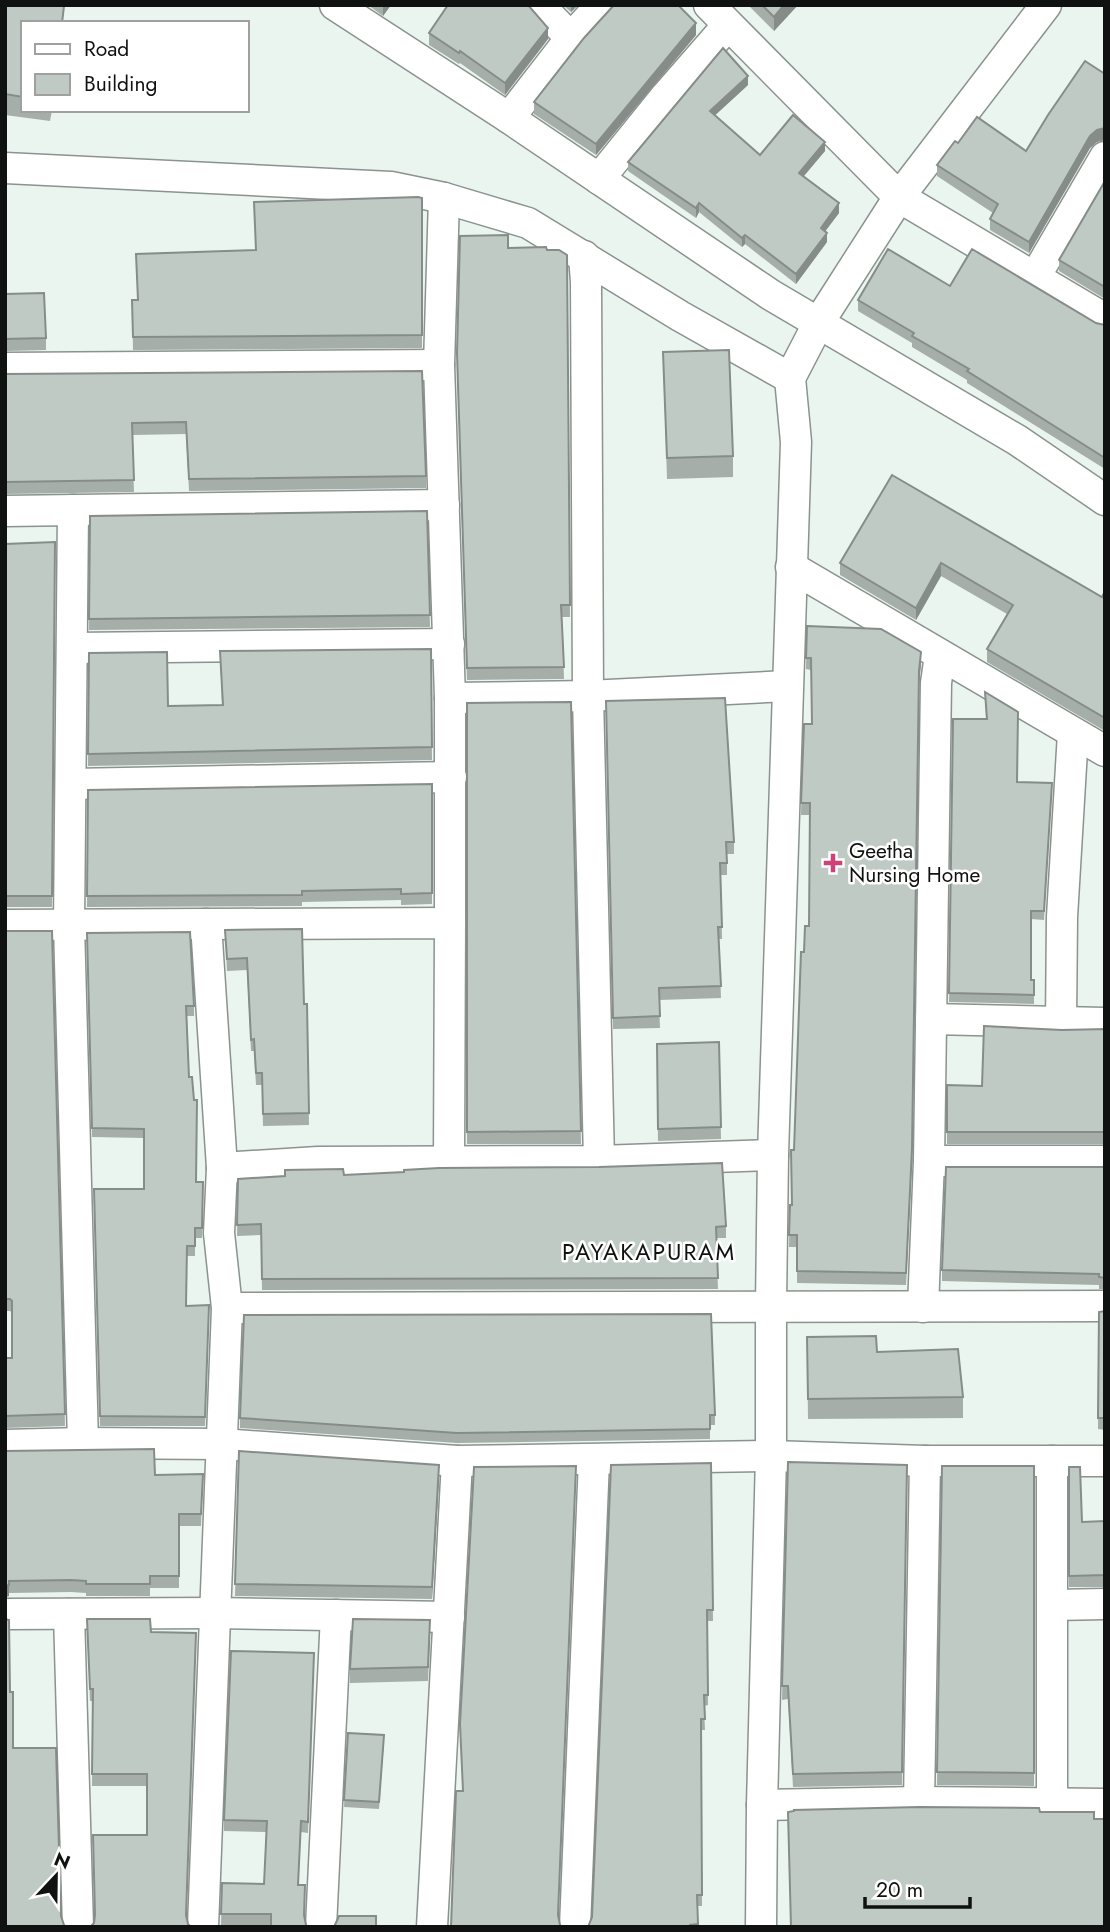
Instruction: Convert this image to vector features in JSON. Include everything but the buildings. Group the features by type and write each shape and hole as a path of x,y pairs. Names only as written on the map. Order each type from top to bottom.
{"street":[{"path":"335,5 509,118 771,295 1017,440 1105,500"},
{"path":"539,5 571,38"},
{"path":"509,118 571,38 601,5"},
{"path":"761,1927 774,1155 796,442 790,378 819,322 900,197 1046,5"},
{"path":"599,179 666,96 719,15 900,197 1105,319"},
{"path":"1035,277 1105,157"},
{"path":"5,169 391,187 444,198 528,223 680,316 790,378"},
{"path":"444,198 439,365 450,698 449,1162"},
{"path":"584,256 588,696 599,1161"},
{"path":"5,368 439,365"},
{"path":"5,511 444,505"},
{"path":"73,510 68,925 83,1443"},
{"path":"791,567 1105,751"},
{"path":"73,648 449,644"},
{"path":"923,1307 929,1161 936,683 940,656"},
{"path":"450,698 588,696 787,686"},
{"path":"1061,1024 1062,917 1073,733"},
{"path":"71,784 451,778"},
{"path":"5,925 450,923"},
{"path":"203,1927 227,1308 219,1233 222,1168 206,924"},
{"path":"931,1019 1105,1023"},
{"path":"222,1168 318,1162 599,1161 774,1155"},
{"path":"929,1161 1105,1161"},
{"path":"227,1308 1105,1306"},
{"path":"5,1445 222,1444 457,1461 771,1456 925,1461 1105,1461"},
{"path":"575,1927 594,1460"},
{"path":"432,1927 457,1461"},
{"path":"919,1802 925,1461"},
{"path":"1052,1461 1052,1804"},
{"path":"1054,1605 1105,1604"},
{"path":"5,1614 216,1613 449,1617"},
{"path":"69,1614 78,1927"},
{"path":"321,1927 336,1615"},
{"path":"762,1805 919,1802 1105,1804"}],"place":[{"name":"Geetha Nursing Home","path":"833,863"}],"district":[{"name":"PAYAKAPURAM","path":"649,1252"}]}
